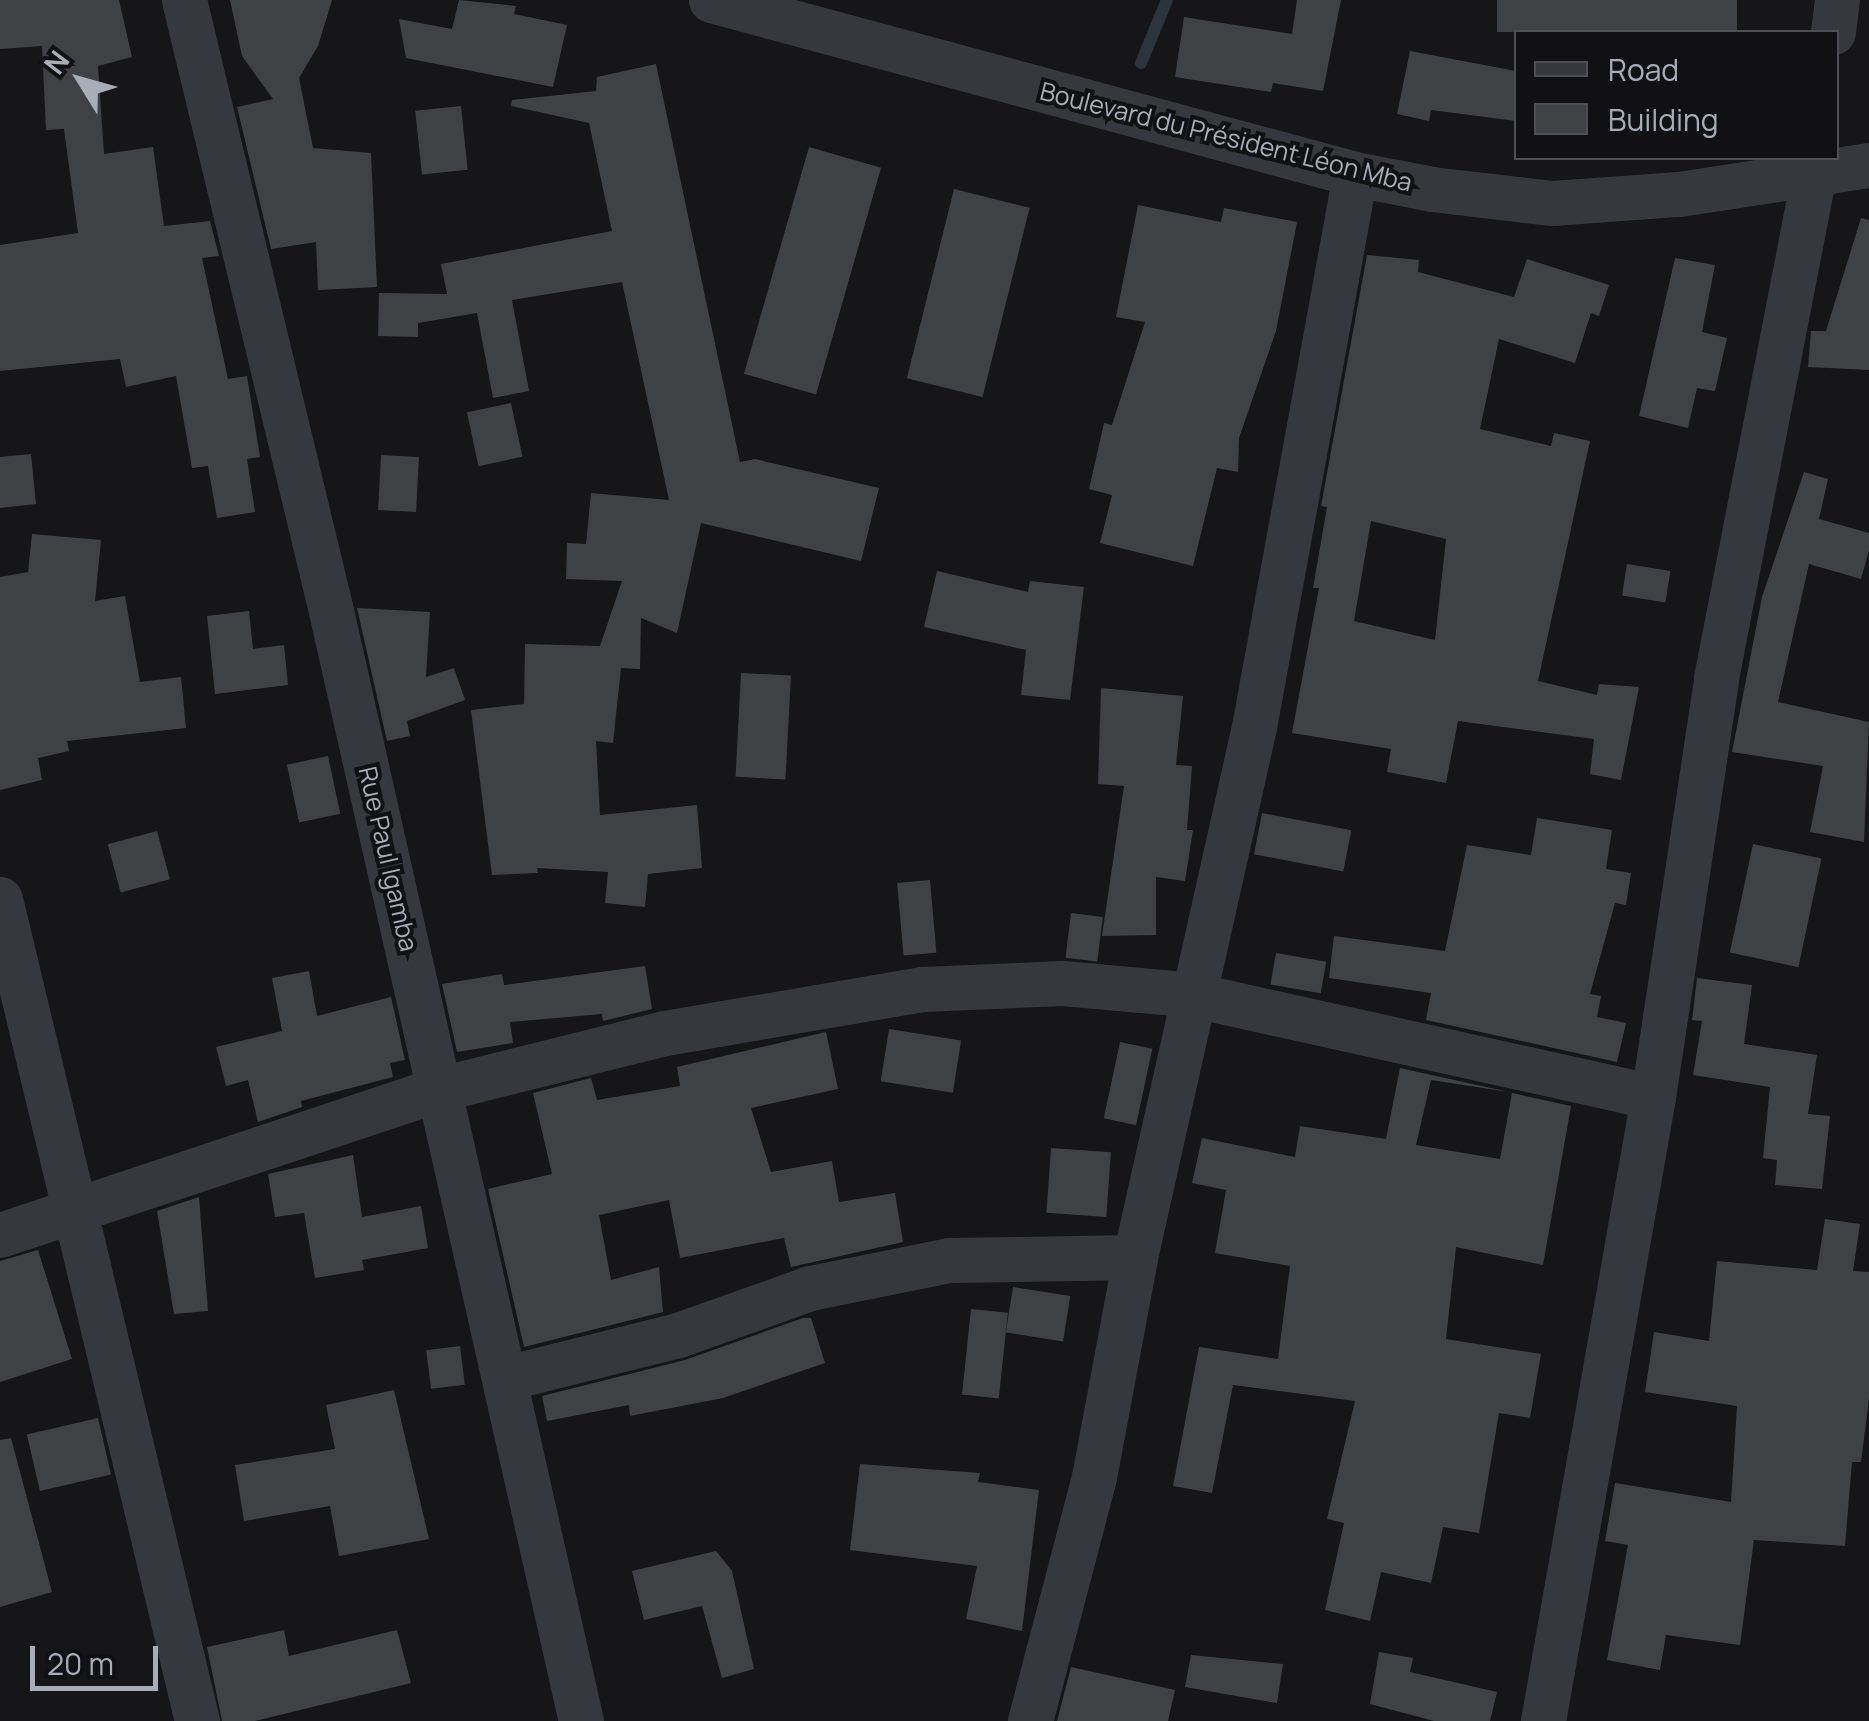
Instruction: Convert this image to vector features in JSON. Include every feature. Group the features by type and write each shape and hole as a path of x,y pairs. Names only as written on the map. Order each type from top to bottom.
{"street":[{"name":"Rue Paul Igamba","path":"184,0 440,1089 581,1721"},
{"name":"Boulevard du Président Léon Mba","path":"711,0 1355,174 1552,204 1815,166 1869,165"},
{"path":"1833,30 1837,0"},
{"path":"1543,1721 1652,1097 1716,678 1815,166"},
{"path":"1030,1721 1094,1477 1135,1257 1254,728 1355,174"},
{"path":"0,899 197,1721"},
{"path":"0,1235 75,1214 440,1089 665,1033 922,989 1063,982 1194,995 1652,1097"},
{"path":"506,1378 678,1336 810,1288 949,1260 1135,1257"}],"building":[{"path":"0,0 119,0 132,57 98,66 104,154 153,147 164,226 210,221 219,256 202,258 228,379 247,376 260,457 247,459 255,512 217,518 208,466 192,468 176,376 126,387 120,359 0,371 0,245 78,233 64,129 46,130 42,46 0,49"},
{"path":"230,0 332,0 318,46 299,78 313,148 371,153 377,287 318,290 316,242 271,249 237,107 273,99 242,56"},
{"path":"459,0 516,6 514,14 567,25 553,87 406,58 399,19 452,29"},
{"path":"1297,0 1341,0 1323,91 1273,83 1271,92 1175,77 1184,17 1292,34"},
{"path":"1497,0 1737,0 1737,30 1497,32"},
{"path":"1410,51 1514,71 1514,121 1431,110 1429,121 1397,114"},
{"path":"656,64 740,462 755,459 879,488 861,561 701,523 677,633 641,618 640,669 621,668 613,743 596,741 600,815 697,805 702,868 648,874 645,907 605,903 608,872 537,868 538,873 492,875 471,710 524,704 525,644 600,646 622,581 566,579 567,543 586,544 591,493 669,500 622,282 512,300 529,391 493,398 477,313 418,323 418,337 378,336 379,293 447,294 441,264 612,231 589,123 511,106 512,100 596,91 597,77"},
{"path":"461,106 468,170 422,174 415,111"},
{"path":"809,147 881,168 816,395 744,374"},
{"path":"954,189 1030,208 983,397 907,378"},
{"path":"1138,205 1221,222 1224,208 1297,222 1276,331 1239,438 1238,472 1217,468 1193,566 1100,543 1112,495 1089,489 1104,423 1112,425 1145,322 1116,317"},
{"path":"1861,218 1869,220 1869,370 1808,367 1811,331 1826,331"},
{"path":"1367,255 1419,260 1418,272 1514,297 1527,259 1609,285 1599,316 1591,313 1575,363 1499,339 1480,429 1551,446 1554,433 1590,441 1538,681 1597,695 1599,684 1639,687 1621,780 1590,774 1594,739 1458,721 1446,783 1387,772 1391,749 1292,733 1319,588 1313,588 1327,507 1321,506","holes":["1371,521 1446,539 1435,640 1354,621"]},
{"path":"1675,258 1715,265 1702,332 1727,338 1715,391 1697,388 1688,428 1639,416"},
{"path":"511,403 522,457 478,466 467,412"},
{"path":"31,454 36,504 0,508 0,457"},
{"path":"381,455 419,457 416,512 378,510"},
{"path":"1804,472 1828,479 1819,519 1869,533 1869,550 1861,579 1809,564 1778,702 1869,722 1864,842 1810,832 1823,766 1732,752 1762,597"},
{"path":"32,534 101,540 95,601 125,596 140,682 181,677 186,728 67,741 69,751 38,758 42,780 0,790 0,577 28,572"},
{"path":"1627,564 1670,571 1665,602 1622,596"},
{"path":"937,571 1028,592 1030,581 1084,587 1070,700 1021,695 1026,650 924,627"},
{"path":"357,608 430,612 426,677 454,668 465,700 407,721 410,736 387,741"},
{"path":"249,611 253,649 284,645 288,685 215,694 207,616"},
{"path":"741,673 791,676 785,779 736,777"},
{"path":"1101,688 1183,696 1176,765 1192,766 1187,830 1193,830 1185,881 1156,877 1156,935 1102,936 1124,786 1098,784"},
{"path":"328,756 340,814 299,822 287,765"},
{"path":"1262,813 1351,830 1343,872 1254,854"},
{"path":"1537,818 1612,830 1606,869 1631,873 1626,905 1615,903 1590,994 1601,996 1597,1017 1626,1023 1617,1062 1426,1020 1431,993 1329,978 1334,936 1445,951 1467,845 1531,855"},
{"path":"157,831 170,879 121,892 108,844"},
{"path":"1753,844 1821,859 1798,967 1730,953"},
{"path":"930,880 936,953 903,956 897,883"},
{"path":"1071,913 1103,917 1097,962 1066,958"},
{"path":"1276,953 1326,962 1321,993 1270,985"},
{"path":"645,966 652,1009 603,1021 602,1014 510,1022 513,1043 457,1052 442,984 502,974 504,985"},
{"path":"309,971 317,1016 391,997 405,1060 390,1063 393,1077 301,1101 302,1107 258,1122 248,1080 226,1086 216,1047 282,1031 272,978"},
{"path":"1697,978 1752,985 1744,1044 1817,1055 1808,1114 1830,1116 1822,1189 1775,1185 1777,1160 1763,1158 1770,1087 1693,1075 1702,1021 1692,1020"},
{"path":"889,1029 961,1040 953,1093 881,1081"},
{"path":"826,1032 838,1089 751,1108 771,1172 832,1161 839,1202 895,1193 903,1242 791,1267 784,1238 680,1258 669,1200 599,1215 611,1280 659,1267 663,1312 524,1347 488,1189 552,1174 533,1093 591,1078 597,1100 680,1086 677,1067"},
{"path":"1120,1042 1152,1049 1136,1125 1104,1118"},
{"path":"1400,1068 1509,1092 1431,1080 1416,1145 1500,1159 1512,1093 1571,1106 1543,1265 1456,1247 1446,1339 1541,1354 1530,1418 1499,1413 1479,1533 1443,1527 1431,1583 1381,1572 1370,1621 1325,1610 1344,1523 1327,1519 1355,1401 1233,1385 1212,1493 1173,1486 1199,1347 1278,1359 1290,1266 1215,1253 1226,1190 1192,1183 1202,1138 1295,1157 1300,1126 1386,1139"},
{"path":"1051,1148 1111,1152 1106,1217 1046,1213"},
{"path":"353,1155 362,1217 421,1206 428,1248 362,1260 364,1270 315,1278 304,1213 275,1217 268,1174"},
{"path":"199,1197 208,1311 174,1314 157,1211"},
{"path":"1825,1219 1860,1224 1853,1271 1869,1272 1869,1399 1861,1462 1852,1462 1845,1546 1754,1540 1740,1645 1666,1635 1660,1670 1607,1660 1628,1545 1605,1541 1615,1483 1731,1502 1737,1406 1645,1392 1654,1332 1709,1341 1717,1261 1817,1270"},
{"path":"38,1250 72,1359 0,1382 0,1261"},
{"path":"1013,1287 1070,1296 1063,1342 1006,1332"},
{"path":"971,1309 1008,1313 999,1398 962,1395"},
{"path":"811,1318 825,1363 723,1398 630,1416 629,1405 547,1421 542,1396 685,1360"},
{"path":"460,1346 465,1385 431,1389 426,1350"},
{"path":"394,1390 429,1539 339,1556 330,1506 244,1521 235,1465 335,1449 326,1405"},
{"path":"98,1418 111,1475 40,1491 27,1434"},
{"path":"11,1438 52,1592 0,1607 0,1440"},
{"path":"860,1464 980,1473 978,1482 1039,1490 1022,1631 966,1619 977,1566 850,1550"},
{"path":"716,1551 732,1571 754,1669 722,1678 702,1606 644,1620 632,1571"},
{"path":"284,1630 289,1656 397,1630 411,1683 255,1721 222,1721 207,1647"},
{"path":"1379,1652 1413,1658 1410,1672 1497,1692 1490,1721 1434,1721 1370,1704"},
{"path":"1191,1655 1283,1664 1277,1703 1185,1687"},
{"path":"1071,1667 1175,1690 1168,1721 1057,1721"}],"waterway":[{"path":"1141,63 1167,0"}]}
